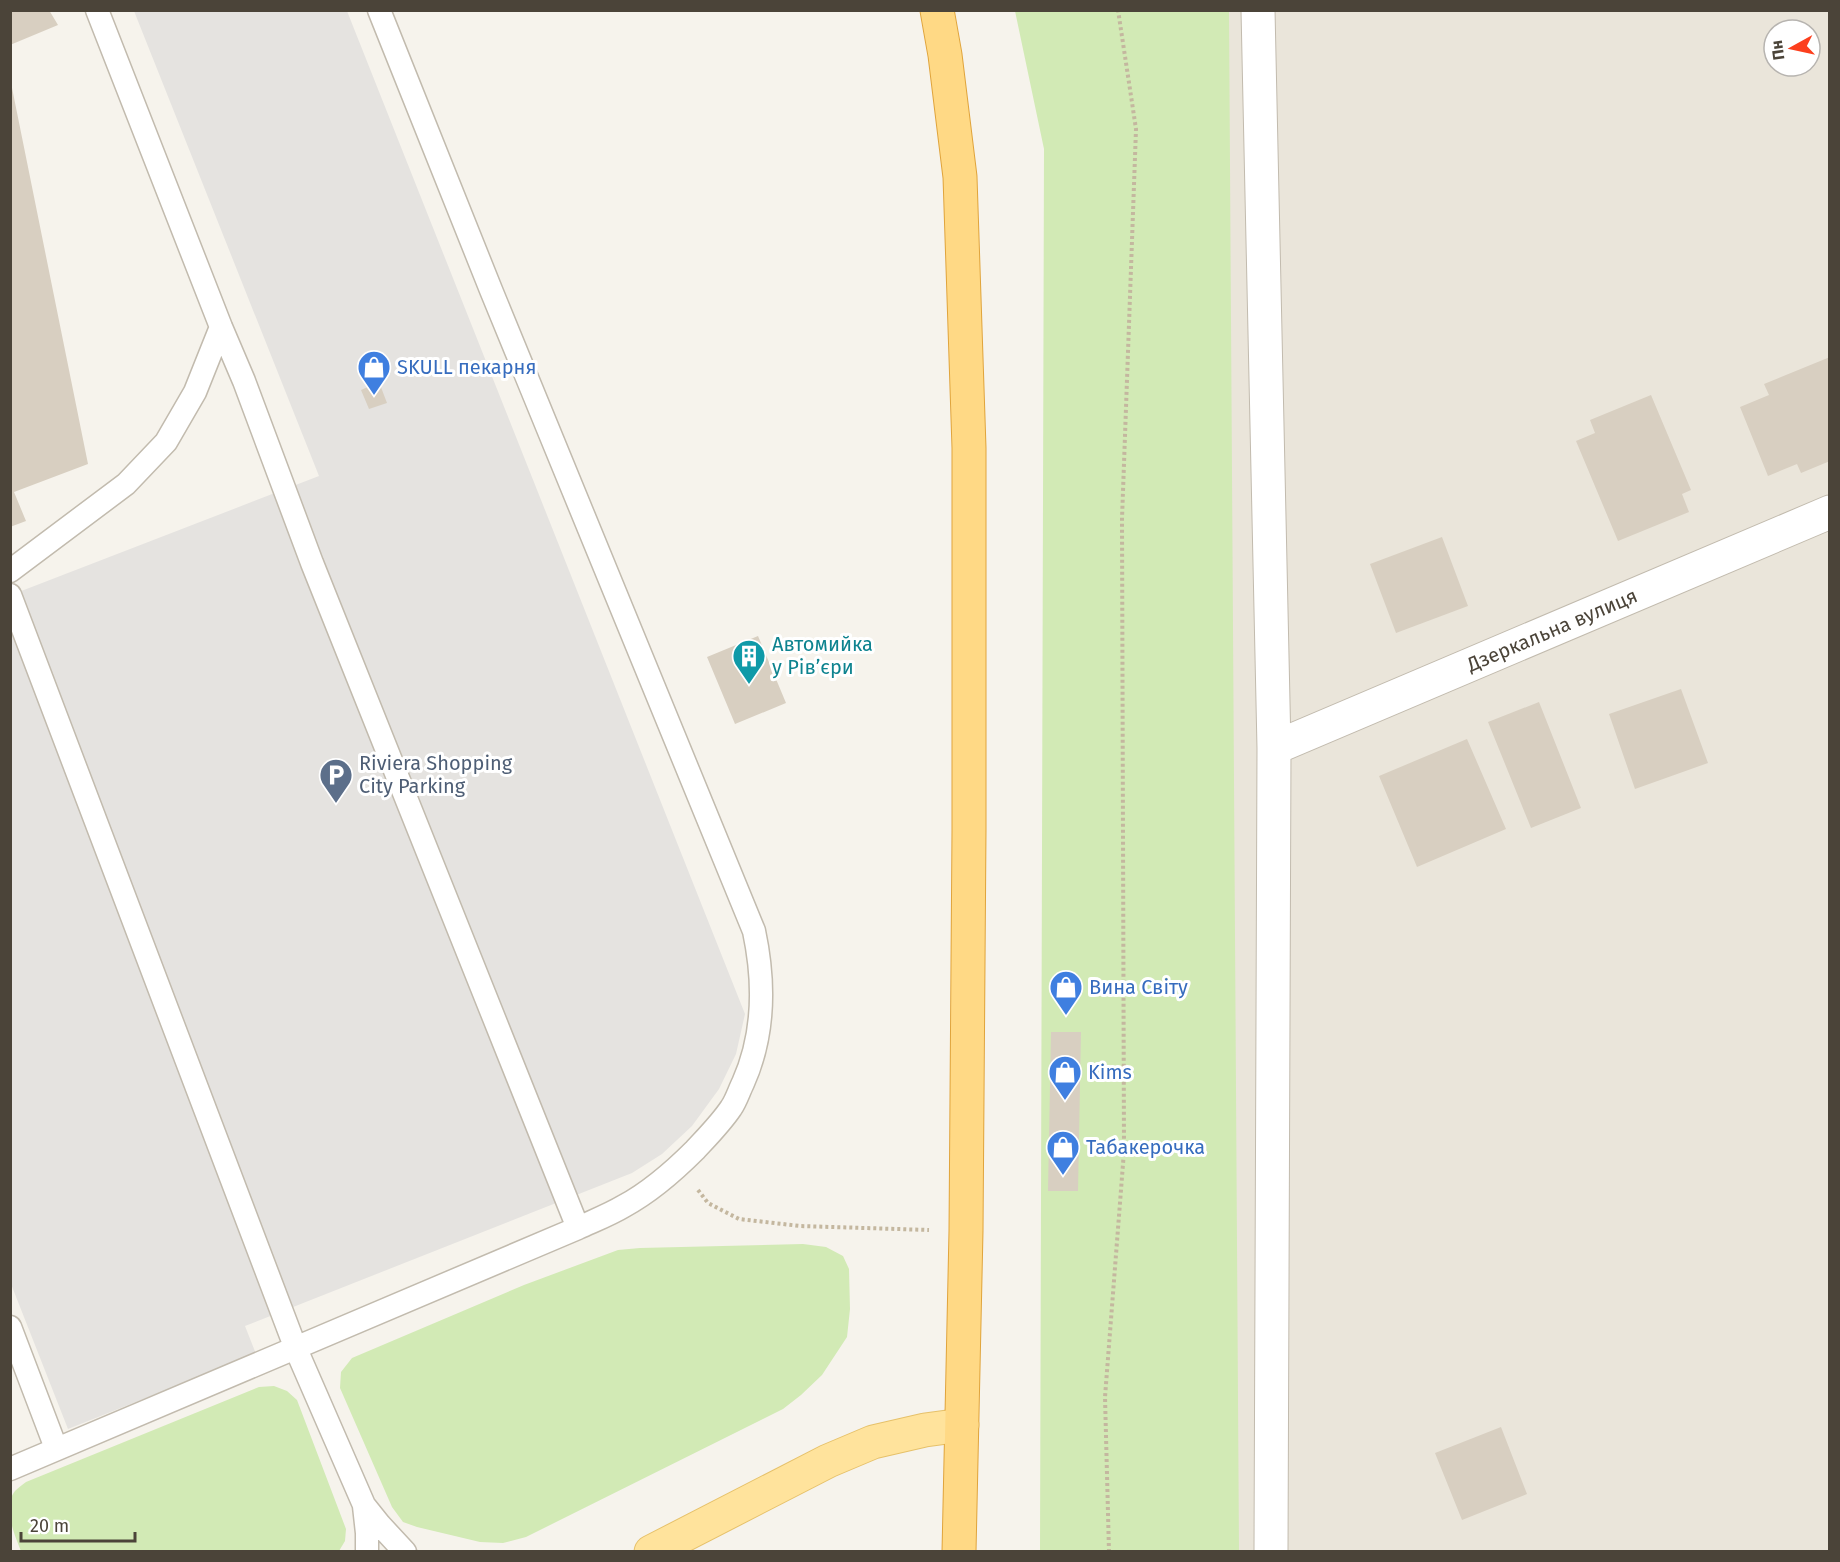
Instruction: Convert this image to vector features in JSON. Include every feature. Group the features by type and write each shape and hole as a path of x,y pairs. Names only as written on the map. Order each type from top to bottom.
{"highway":[{"path":"937,10 960,177 969,448 966,1231 959,1551"}],"main road":[{"path":"651,1551 828,1461 873,1442 925,1430 962,1425"}],"street":[{"path":"1258,10 1274,748 1271,1551"},
{"name":"Дзеркальна вулиця","path":"1274,748 1830,512"}],"lane":[{"path":"97,10 244,381 312,563 578,1228"},
{"path":"10,1469 578,1228 624,1206 679,1166 712,1132 733,1106 757,1043 762,1011 759,953 754,931 379,10"},
{"path":"10,571 126,484 166,442 195,392 221,327"},
{"path":"10,595 296,1348 364,1505 405,1551"},
{"path":"10,1327 56,1448"},
{"path":"364,1505 367,1551"}],"path":[{"path":"1109,1551 1105,1397 1124,1151 1122,519 1136,129 1118,10"},
{"path":"679,1166 708,1203 739,1219 800,1226 966,1231"}],"shaded area":[{"name":"Riviera Shopping City Parking","path":"134,11 347,11 745,1014 736,1054 719,1089 692,1126 662,1154 632,1173 245,1326 256,1354 68,1429 11,1284 11,595 319,476"},
{"path":"1111,11 1829,11 1829,1551 1096,1552"}],"green space":[{"path":"1015,11 1229,11 1239,1551 1040,1551 1044,149"},
{"path":"803,1244 826,1247 843,1256 849,1269 850,1309 847,1337 822,1375 783,1409 526,1537 503,1543 480,1542 417,1527 403,1522 392,1507 340,1388 341,1372 352,1358 524,1285 618,1250"},
{"path":"274,1386 287,1391 297,1400 346,1529 345,1541 339,1551 21,1551 11,1521 10,1505 15,1491 26,1482 259,1387"}],"building":[{"path":"10,10 49,10 58,25 10,45"},
{"path":"10,78 88,464 14,492 26,521 10,527"},
{"path":"1830,357 1830,461 1801,473 1797,464 1768,476 1740,407 1769,395 1764,384"},
{"name":"SKULL пекарня","path":"379,382 387,403 369,409 361,390"},
{"path":"1651,395 1691,490 1682,494 1689,512 1618,541 1576,441 1595,433 1590,420"},
{"path":"1442,537 1468,606 1396,633 1370,564"},
{"name":"Автомийка у Рівʼєри","path":"758,636 786,703 735,724 707,657"},
{"path":"1681,689 1708,763 1635,789 1609,714"},
{"path":"1539,702 1581,808 1531,828 1488,722"},
{"path":"1467,739 1506,829 1417,867 1379,776"},
{"path":"1051,1032 1081,1032 1078,1191 1048,1191"},
{"path":"1501,1427 1527,1494 1462,1520 1435,1453"}],"place":[{"name":"SKULL пекарня","path":"374,396"},
{"name":"Автомийка у Рівʼєри","path":"749,685"},
{"name":"Riviera Shopping City Parking","path":"336,804"},
{"name":"Вина Світу","path":"1066,1016"},
{"name":"Kims","path":"1065,1101"},
{"name":"Табакерочка","path":"1063,1176"}]}
